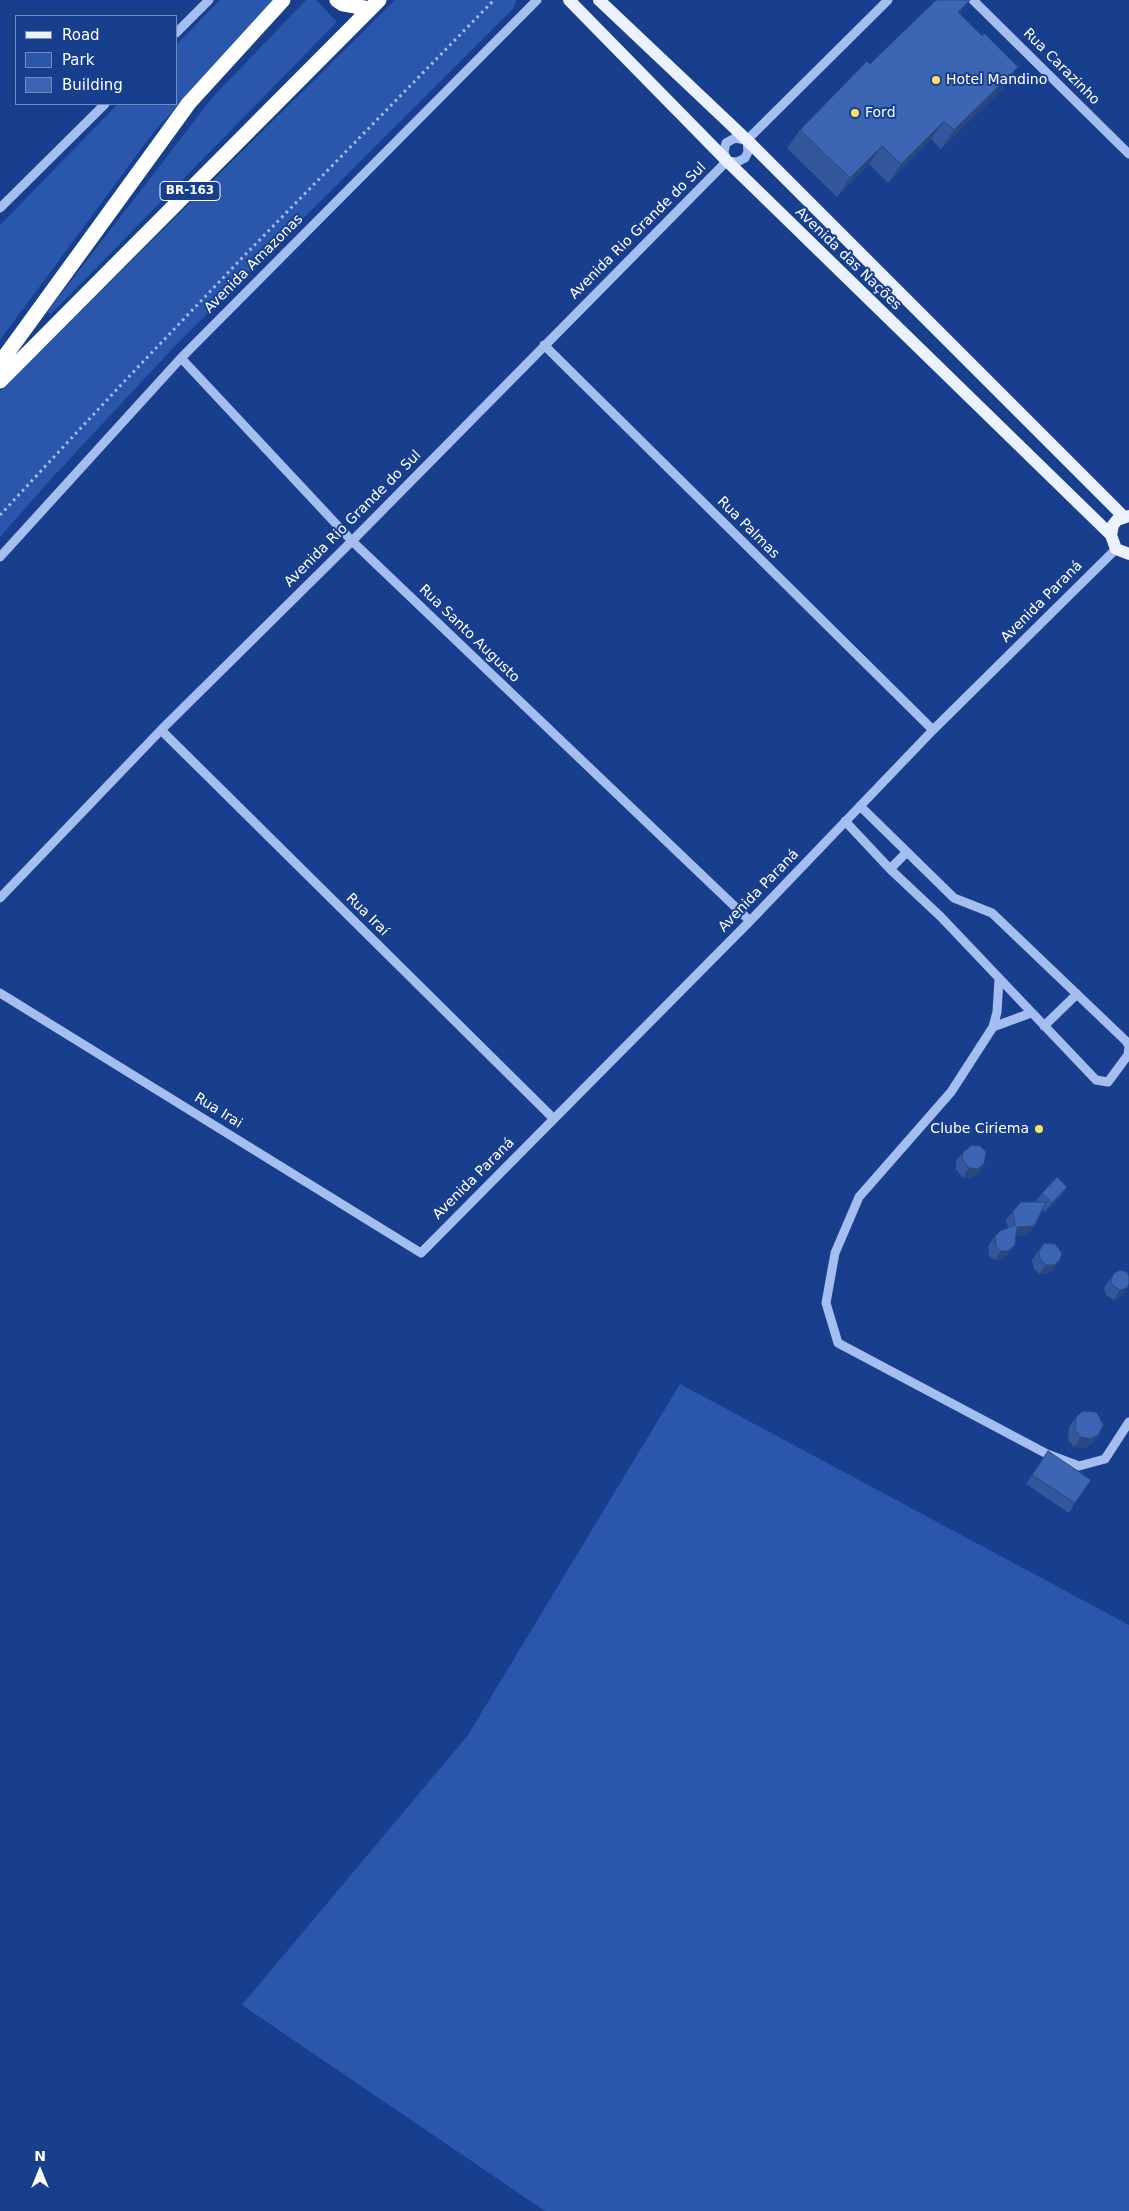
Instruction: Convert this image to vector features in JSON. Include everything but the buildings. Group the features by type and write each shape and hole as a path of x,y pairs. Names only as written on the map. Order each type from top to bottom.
{"highway":[{"path":"0,363 190,103 282,0"},
{"path":"337,0 344,4 375,4"},
{"name":"BR-163","path":"0,381 375,4"}],"main road":[{"name":"Avenida das Nações","path":"569,0 727,161 1110,535"},
{"name":"Avenida das Nações","path":"600,0 747,140 1126,517"},
{"path":"1126,517 1113,525 1110,535 1116,549 1129,554"}],"street":[{"path":"178,30 209,0"},
{"name":"Avenida Amazonas","path":"0,557 181,358 537,0"},
{"path":"747,140 888,0"},
{"name":"Rua Carazinho","path":"973,0 1129,154"},
{"path":"0,208 104,105"},
{"path":"735,138 747,140 748,150 745,158 737,162 727,161 724,152 726,143 735,138"},
{"name":"Avenida Rio Grande do Sul","path":"0,898 161,730 352,541 727,161"},
{"name":"Rua Palmas","path":"544,345 932,730"},
{"name":"Rua Santo Augusto","path":"181,358 352,541 750,921"},
{"name":"Avenida Paraná","path":"421,1252 750,921 932,730 1116,549"},
{"name":"Rua Iraí","path":"161,730 554,1119"},
{"path":"845,821 890,869 941,916 1096,1080 1108,1082 1128,1055 1129,1046 1126,1041 992,913 954,898 860,806"},
{"path":"890,869 907,852"},
{"path":"1000,979 997,1012 993,1027 951,1092 859,1197 835,1253 826,1303 838,1342 1046,1454 1079,1466 1105,1459 1129,1422"},
{"name":"Rua Irai","path":"0,992 421,1252"},
{"path":"1044,1026 1077,994"},
{"path":"993,1027 1032,1013"}],"path":[{"path":"0,515 241,258 494,0"}],"green space":[{"path":"220,0 273,0 153,133 0,340 0,225 117,105 178,105 178,43"},
{"path":"306,0 316,0 337,22 51,314 47,312 212,98"},
{"path":"395,0 516,0 514,8 173,348 50,480 0,537 0,391"},
{"path":"680,1384 1129,1625 1129,2211 545,2211 242,2005 468,1735"}],"place":[{"name":"Hotel Mandino","path":"936,80"},
{"name":"Ford","path":"855,113"},
{"name":"Clube Ciriema","path":"1039,1129"}]}
